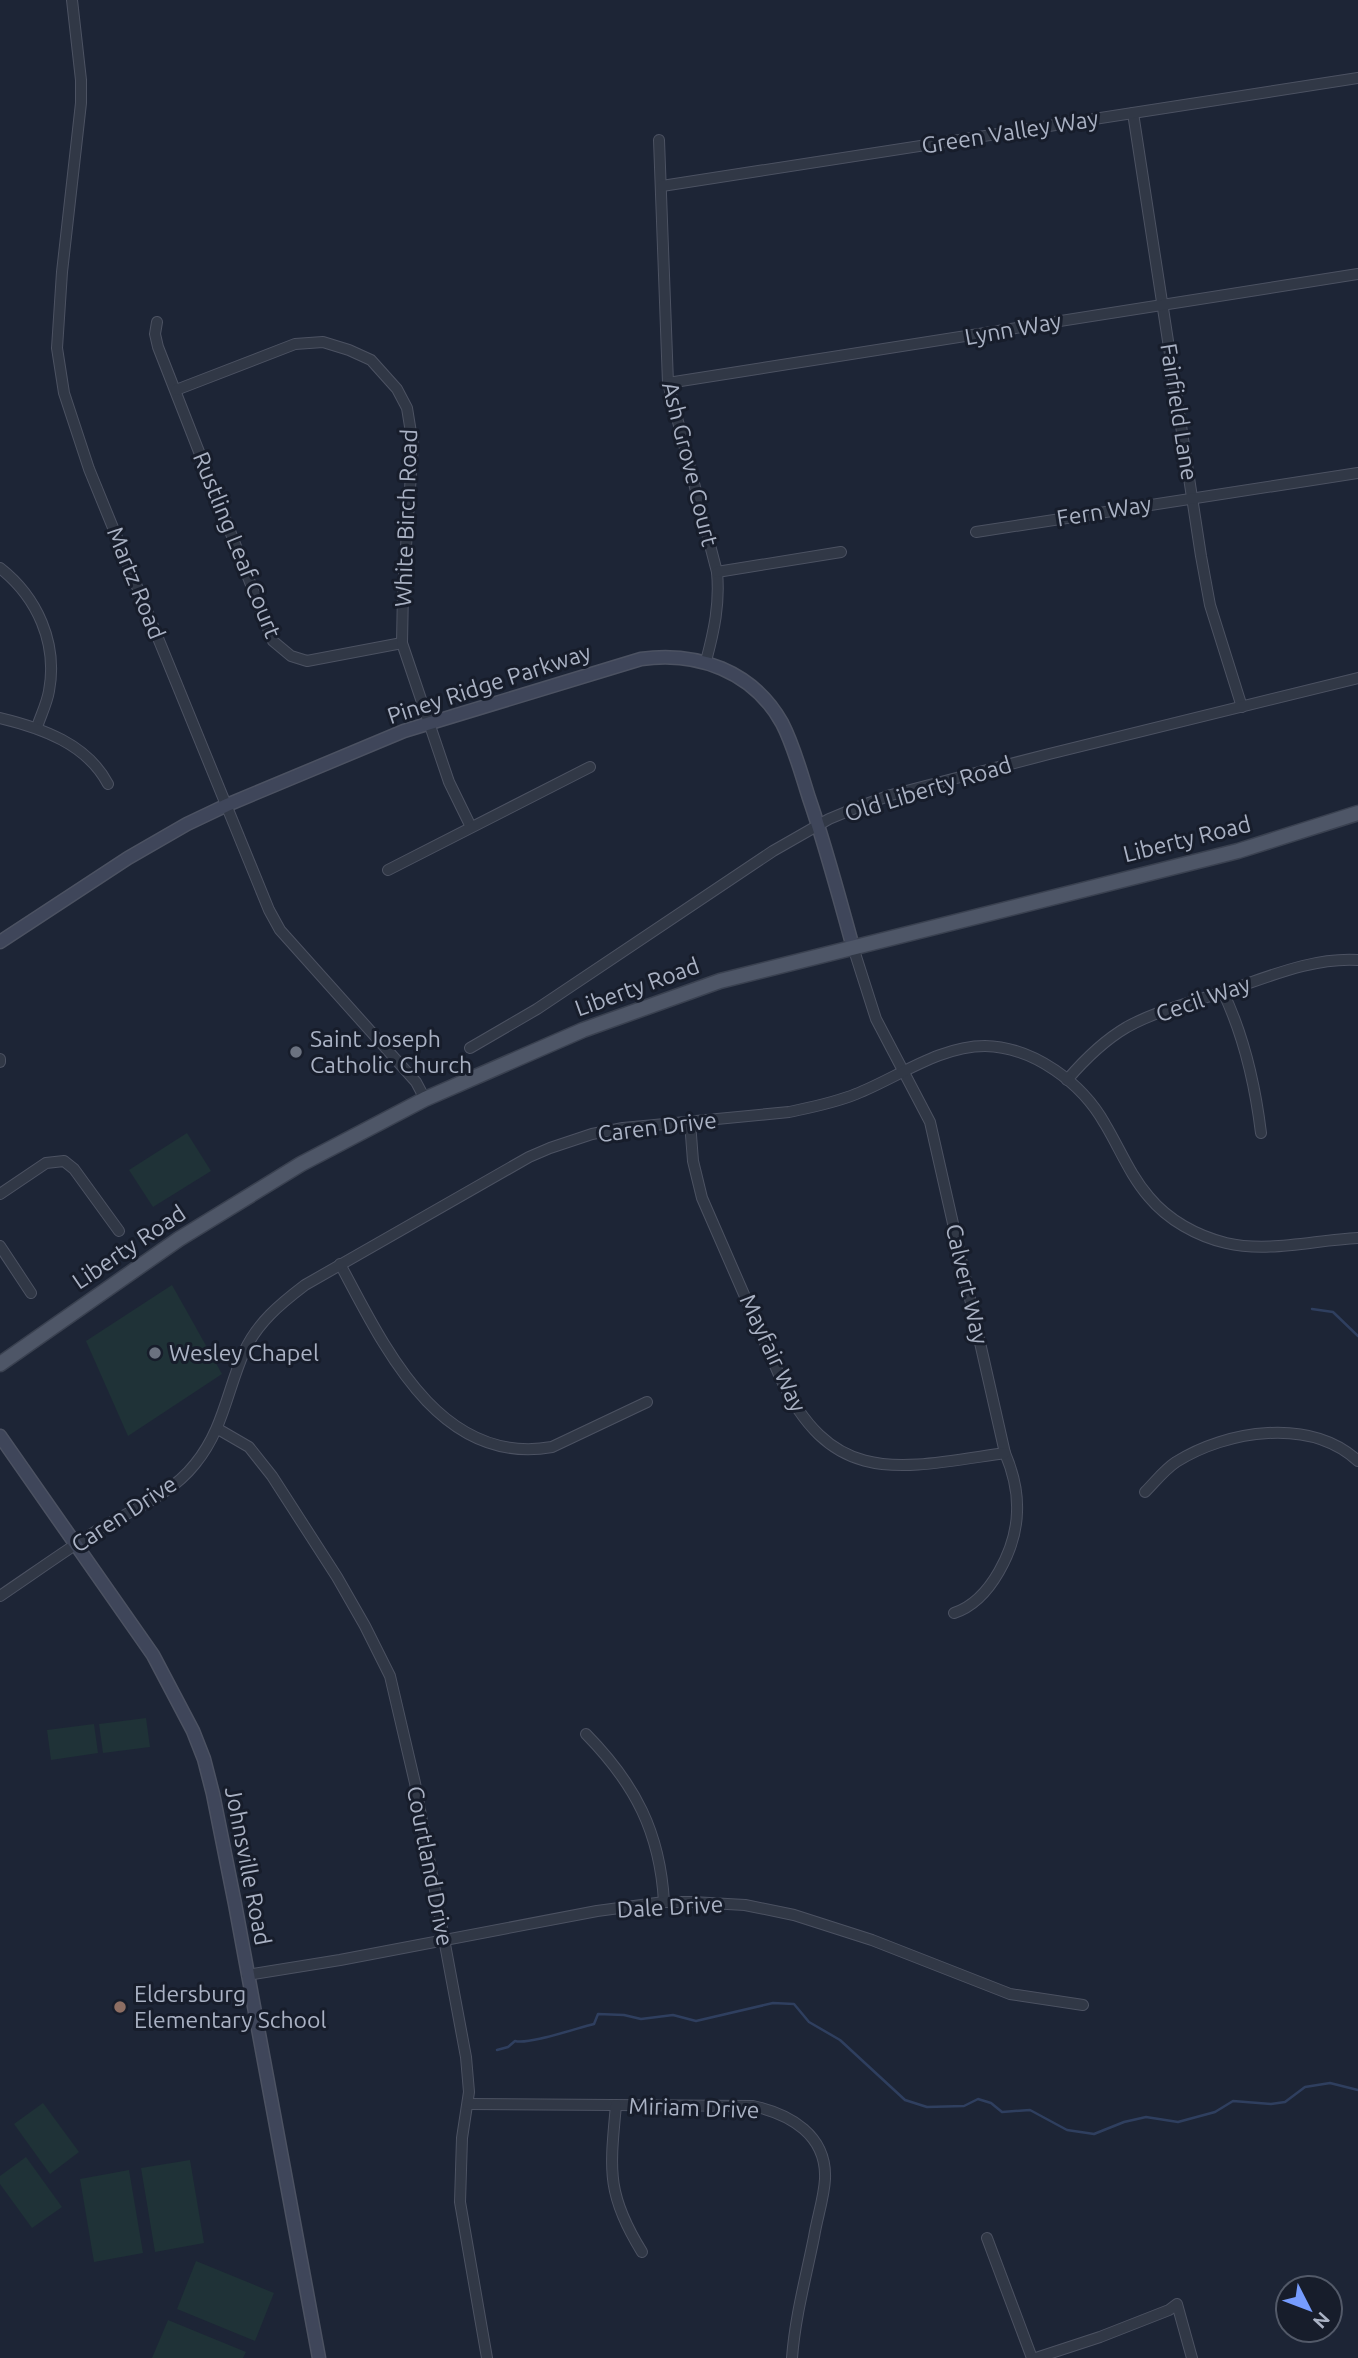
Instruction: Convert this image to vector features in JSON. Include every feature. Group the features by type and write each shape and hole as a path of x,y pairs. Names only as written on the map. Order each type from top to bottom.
{"main road":[{"name":"Liberty Road","path":"0,1364 216,1215 320,1154 425,1099 530,1052 720,981 1238,851 1358,813"}],"street":[{"name":"Martz Road","path":"72,0 81,103 57,327 59,367 64,393 89,469 269,910 280,930 416,1083 425,1099"},
{"name":"Green Valley Way","path":"662,186 1358,78"},
{"name":"Fairfield Lane","path":"1133,113 1210,605 1242,707"},
{"name":"Ash Grove Court","path":"659,140 668,383 717,572 719,592 717,618 706,661"},
{"name":"Lynn Way","path":"668,383 1358,274"},
{"name":"Rustling Leaf Court","path":"158,322 155,334 159,347 272,641 291,656 307,661 402,643"},
{"name":"White Birch Road","path":"176,390 295,344 323,342 349,350 371,360 386,375 407,408 413,445 402,643 449,782 471,827"},
{"name":"Fern Way","path":"976,532 1358,473"},
{"path":"717,572 841,552"},
{"path":"0,568 29,596 47,639 51,676 49,694 37,727"},
{"name":"Piney Ridge Parkway","path":"0,942 128,858 187,824 227,805 404,731 641,659 675,656 706,661 746,682 776,713 789,738 819,825 853,947"},
{"name":"Old Liberty Road","path":"470,1048 504,1030 773,851 858,807 891,795 1358,678"},
{"path":"0,718 37,727 79,750 100,770 108,784"},
{"path":"388,870 590,767"},
{"name":"Calvert Way","path":"853,947 876,1019 925,1110 933,1133 1005,1453 1014,1475 1016,1523 1012,1542 989,1586 970,1605 954,1613"},
{"name":"Cecil Way","path":"1067,1080 1099,1046 1129,1026 1223,992 1321,962 1358,960"},
{"path":"1223,992 1244,1046 1261,1133"},
{"name":"Caren Drive","path":"0,1596 77,1544 177,1483 195,1464 218,1429 245,1350 263,1322 305,1285 529,1157 550,1148 614,1130 789,1112 814,1107 856,1094 941,1054 985,1046 1006,1049 1046,1064 1067,1080 1098,1112 1132,1175 1146,1193 1166,1214 1184,1226 1207,1237 1248,1246 1275,1247 1358,1238"},
{"name":"Mayfair Way","path":"690,1122 693,1161 702,1198 792,1403 806,1423 842,1452 884,1465 931,1464 1005,1453"},
{"path":"0,1194 46,1163 64,1161 74,1169 119,1231"},
{"path":"1,1250 31,1293"},
{"path":"340,1264 376,1330 405,1374 443,1418 472,1437 506,1448 552,1447 647,1402"},
{"name":"Courtland Drive","path":"218,1429 249,1447 272,1476 337,1577 390,1676 415,1783 467,2066 468,2104 462,2138 460,2203 487,2358"},
{"path":"1145,1492 1174,1464 1195,1452 1218,1443 1263,1434 1308,1436 1329,1443 1358,1461"},
{"name":"Johnsville Road","path":"0,1436 153,1655 193,1731 213,1794 319,2358"},
{"path":"586,1734 626,1782 646,1815 660,1860 664,1902"},
{"name":"Dale Drive","path":"247,1975 584,1913 664,1902 745,1905 794,1915 872,1940 1010,1994 1083,2005"},
{"name":"Miriam Drive","path":"468,2104 753,2106 786,2116 812,2137 818,2148 825,2178 792,2358"},
{"path":"615,2105 612,2183 626,2224 642,2252"},
{"path":"988,2238 1034,2358 1100,2337 1169,2310 1177,2304 1192,2358"}],"green space":[{"path":"187,1133 211,1171 153,1207 129,1170"},
{"path":"172,1285 222,1374 128,1436 86,1341"},
{"path":"146,1718 150,1747 103,1753 99,1724"},
{"path":"94,1724 98,1753 51,1760 47,1730"},
{"path":"43,2103 79,2152 50,2174 14,2124"},
{"path":"26,2157 62,2207 32,2228 0,2184 0,2176"},
{"path":"190,2160 204,2243 155,2252 141,2168"},
{"path":"129,2170 143,2253 94,2262 80,2179"},
{"path":"196,2261 274,2293 255,2341 177,2309"},
{"path":"168,2320 246,2352 243,2358 152,2358"}],"waterway":[{"path":"1312,1309 1333,1312 1358,1336"},
{"path":"497,2050 508,2047 515,2041 541,2038 594,2024 598,2014 641,2019 673,2015 696,2021 773,2003 794,2004 809,2022 840,2040 905,2100 927,2107 964,2106 978,2099 991,2103 1002,2112 1030,2110 1067,2130 1094,2134 1146,2117 1178,2122 1215,2112 1233,2101 1271,2104 1285,2102 1305,2087 1330,2083 1358,2090"}],"place":[{"name":"Saint Joseph Catholic Church","path":"296,1052"},
{"name":"Wesley Chapel","path":"155,1353"},
{"name":"Eldersburg Elementary School","path":"120,2007"}]}
